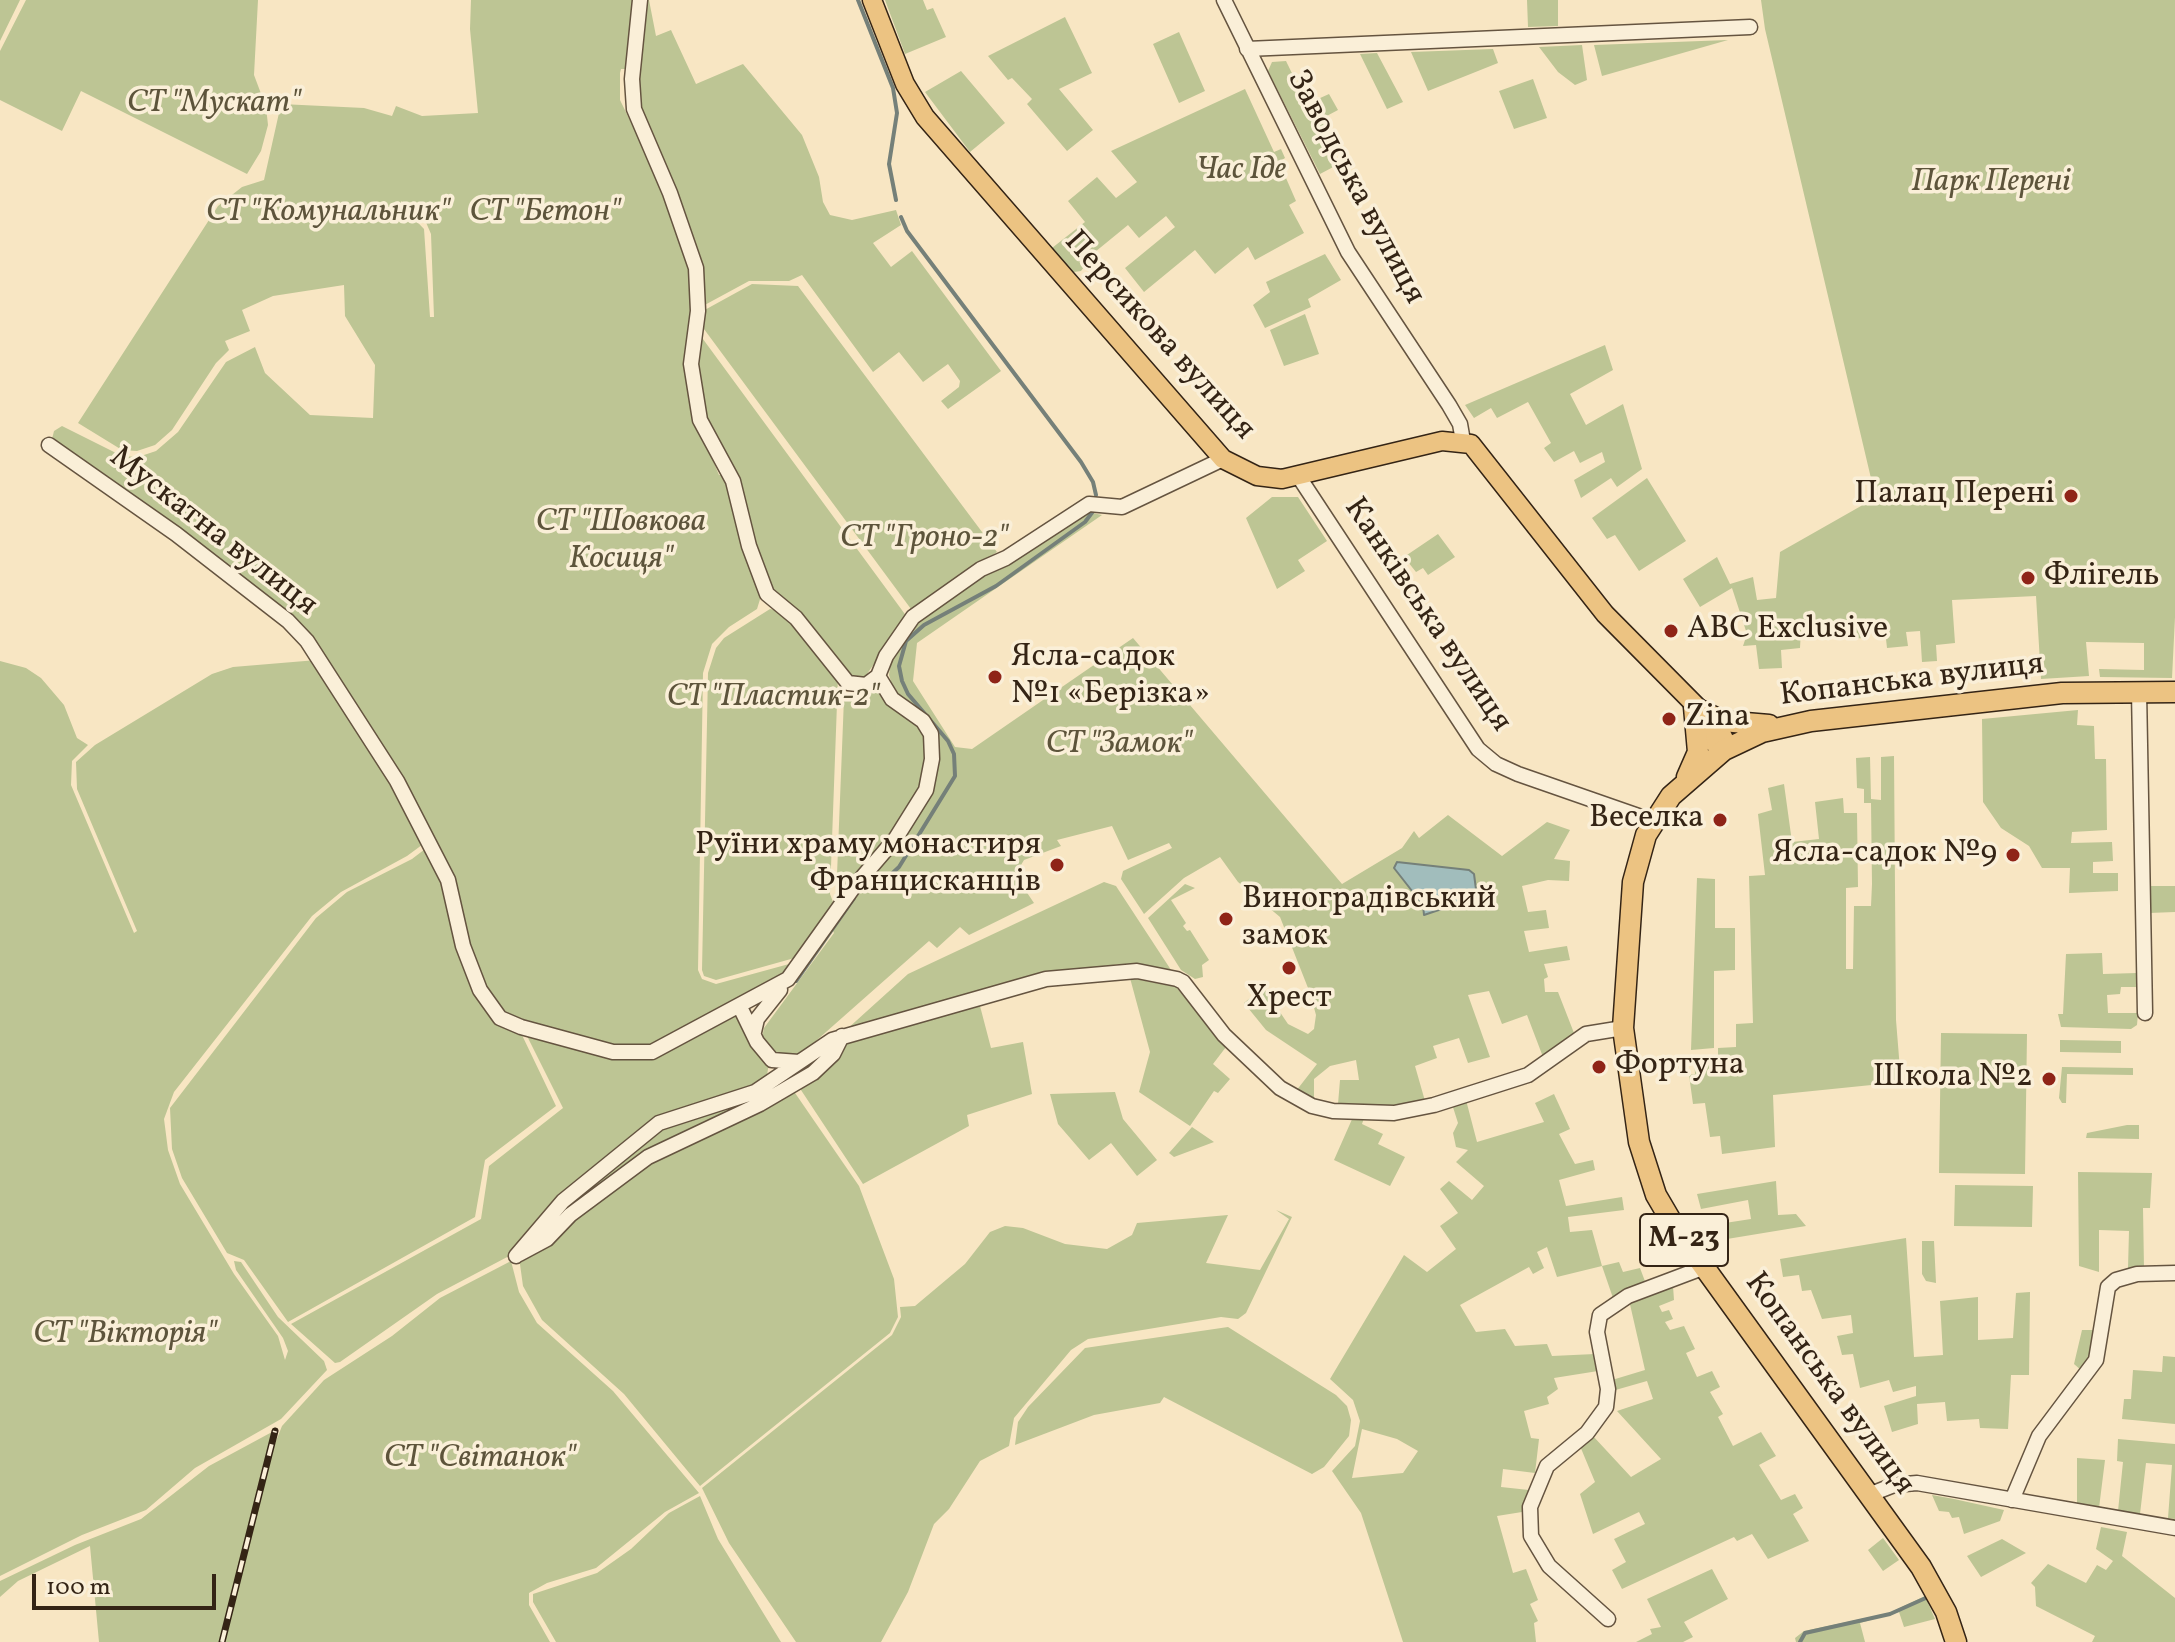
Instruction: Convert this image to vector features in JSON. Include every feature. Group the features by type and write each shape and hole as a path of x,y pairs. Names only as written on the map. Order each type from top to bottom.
{"highway":[{"name":"Копанська вулиця","path":"1956,1642 1932,1583 1871,1494 1663,1210 1646,1171 1630,1088 1623,1028 1631,897 1643,845 1653,821 1685,781 1724,750 1785,725 2062,693 2175,692"},
{"path":"1694,707 1722,721 1785,725"},
{"path":"1685,781 1698,752 1694,707"}],"main road":[{"name":"Персикова вулиця","path":"872,0 905,84 925,117 1223,459 1257,476 1299,477 1442,441 1463,441"},
{"path":"1463,441 1479,451 1605,614 1719,729 1726,743 1724,750"}],"street":[{"path":"640,0 632,79 634,109 670,193 696,268 698,311 691,364 697,411 733,481 749,546 767,594 796,618 848,683 866,685 878,676 886,656 913,617 981,569 1006,558 1089,504 1122,507 1223,459"},
{"name":"Заводська вулиця","path":"1224,0 1348,252 1449,405 1460,424 1463,441"},
{"path":"1247,49 1750,27"},
{"name":"Мускатна вулиця","path":"49,445 176,534 288,621 307,641 404,793 451,887 463,946 475,981 500,1018 521,1027 613,1052 642,1053 671,1044 788,979 853,888 896,838 926,790 932,759 931,734 923,721 892,699 878,676"},
{"name":"Канківська вулиця","path":"1299,477 1478,749 1496,764 1518,774 1653,821"},
{"path":"2139,691 2145,1013"},
{"path":"842,1036 833,1054 813,1073 760,1104 654,1154 570,1215 547,1239 516,1256 563,1201 648,1131 679,1115 746,1096 772,1082 824,1043 842,1036 914,1019 1046,979 1147,972 1183,982 1224,1035 1280,1088 1300,1101 1333,1111 1394,1113 1519,1079 1578,1037 1623,1028"},
{"path":"755,1036 757,1019 788,979"},
{"path":"740,1007 772,1060 775,1073 772,1082"},
{"path":"772,1060 800,1062"},
{"path":"1608,1619 1549,1566 1531,1536 1530,1507 1547,1466 1587,1433 1606,1407 1608,1389 1597,1332 1600,1315 1628,1296 1705,1267"},
{"path":"2012,1500 2039,1436 2096,1360 2108,1287 2116,1280 2137,1274 2175,1273"},
{"path":"1871,1494 1894,1485 1917,1483 2175,1528"}],"green space":[{"path":"0,0 20,0 0,41"},
{"name":"СТ \"Мускат\"","path":"26,0 258,0 254,75 266,107 268,125 261,151 247,174 81,91 62,131 0,100 0,51"},
{"path":"471,0 635,0 627,69 621,69 620,73 620,100 664,190 694,281 687,375 690,405 719,475 725,475 761,596 757,609 729,627 712,644 703,673 698,970 702,979 716,984 800,961 791,973 673,1040 633,1051 510,1021 474,971 458,898 316,646 52,439 54,431 62,426 122,456 138,457 156,451 178,432 226,362 255,347 265,373 310,415 373,418 375,365 345,316 344,285 273,296 242,310 250,331 225,341 229,350 216,363 172,430 155,445 137,451 122,450 78,423 218,206 242,187 264,180 281,104 364,108 392,116 396,106 422,116 478,113 470,29","holes":["401,201 425,220 431,234 434,317 430,317 424,229 401,205"]},
{"path":"643,0 649,0 656,36 671,30 696,84 743,64 802,135 830,215 852,220 896,210 901,225 873,243 891,267 912,251 1001,371 948,409 941,401 959,387 960,381 948,364 923,382 899,352 873,372 802,275 789,281 749,281 701,307 701,275 642,128 634,80"},
{"path":"885,0 923,0 927,10 933,8 946,37 905,54"},
{"path":"1527,0 1558,0 1558,26 1528,27"},
{"name":"Парк Перені","path":"1761,0 2175,0 2175,617 2172,678 2100,677 2099,669 2144,670 2144,643 2086,642 2089,676 2041,679 2036,596 1952,600 1955,643 1936,645 1937,661 1922,662 1920,631 1906,632 1908,646 1887,648 1884,621 1865,622 1865,638 1843,639 1843,633 1801,629 1800,648 1781,650 1782,668 1759,669 1756,645 1743,646 1747,634 1732,588 1700,607 1683,579 1717,557 1730,584 1753,577 1757,600 1776,598 1780,552 1861,506 1874,491 1765,29"},
{"path":"1065,17 1092,73 1059,89 1093,130 1067,151 1027,104 1032,99 1012,78 1008,80 988,56"},
{"path":"1179,32 1205,91 1179,103 1153,44"},
{"path":"1728,40 1602,76 1594,45"},
{"path":"1582,45 1587,80 1575,85 1558,72 1539,47"},
{"path":"1493,49 1498,63 1428,91 1411,52"},
{"path":"1377,53 1403,102 1387,109 1360,54"},
{"path":"1286,61 1307,104 1329,94 1338,110 1321,119 1331,137 1324,141 1337,165 1320,174 1268,71 1272,62"},
{"path":"961,71 1005,123 970,152 925,92"},
{"path":"1533,79 1547,118 1514,129 1499,91"},
{"name":"Час Іде","path":"1245,89 1274,152 1281,149 1285,158 1279,162 1296,201 1289,205 1304,233 1255,260 1248,247 1215,274 1195,250 1144,292 1125,268 1175,227 1166,216 1139,238 1128,225 1095,252 1081,271 1074,272 1052,248 1085,222 1068,201 1097,177 1116,198 1137,182 1111,151"},
{"path":"1325,254 1341,280 1308,299 1311,307 1265,328 1253,305 1270,292 1266,282"},
{"name":"СТ \"Гроно-2\"","path":"752,284 798,286 997,552 916,609 911,609 701,325 701,312"},
{"path":"1305,314 1319,354 1284,366 1270,330"},
{"name":"СТ \"Гроно-2\"","path":"700,335 907,617 862,681 854,681 777,601 701,411 695,359"},
{"path":"1605,345 1613,370 1570,394 1586,425 1623,404 1642,469 1617,487 1611,478 1581,498 1574,480 1605,462 1602,452 1580,463 1574,451 1554,462 1544,448 1551,443 1528,402 1497,418 1491,408 1474,418 1465,405"},
{"path":"1647,478 1686,541 1639,571 1615,535 1607,539 1592,518"},
{"path":"1272,497 1298,497 1327,541 1298,560 1305,571 1277,589 1246,518"},
{"name":"СТ \"Замок\"","path":"1088,512 1102,515 917,643 913,681 955,747 972,749 1133,638 1342,884 1402,848 1414,831 1419,838 1448,815 1502,856 1547,822 1570,830 1554,859 1570,861 1569,881 1548,880 1522,886 1528,912 1546,910 1549,928 1524,931 1529,952 1567,946 1570,960 1544,964 1548,977 1544,979 1545,992 1558,992 1574,1033 1543,1057 1527,1015 1502,1024 1489,991 1468,995 1490,1057 1468,1063 1459,1038 1433,1046 1437,1058 1415,1066 1425,1101 1392,1107 1338,1104 1340,1080 1359,1080 1356,1060 1330,1066 1314,1079 1314,1100 1296,1091 1317,1064 1266,1030 1244,1003 1263,987 1288,1024 1308,1034 1314,1029 1316,1015 1310,993 1280,917 1238,882 1220,857 1184,878 1144,914 1121,879 1123,871 1172,848 1169,843 1128,860 1112,826 1057,840 1061,846 1024,860 1015,875 1034,903 969,935 960,927 937,948 929,941 800,1055 774,1055 762,1038 764,1028 834,933 832,929 854,894 899,839 938,753 894,691 889,675 892,655 911,624 981,574"},
{"path":"1438,534 1455,557 1428,575 1423,568 1416,572 1404,557"},
{"name":"СТ \"Пластик-2\"","path":"770,609 780,611 838,676 830,894 836,910 798,957 716,980 704,976 702,970 708,673 716,648 724,638"},
{"name":"СТ \"Вікторія\"","path":"317,660 389,775 426,842 407,856 341,892 312,916 174,1092 164,1119 168,1150 180,1184 234,1274 278,1336 285,1360 288,1351 283,1338 236,1270 234,1261 241,1262 278,1317 324,1361 327,1370 281,1419 195,1468 146,1510 82,1535 0,1576 0,661 26,668 41,678 64,705 77,738 88,745 72,761 71,785 134,933 137,931 77,789 76,762 95,745 212,674 233,667"},
{"name":"СТ \"Пластик-2\"","path":"878,688 925,730 925,780 903,821 836,900 844,698 855,692"},
{"path":"2078,710 2077,725 2094,726 2095,759 2106,759 2107,830 2072,832 2071,843 2112,842 2113,861 2093,862 2093,873 2118,873 2118,891 2069,893 2070,868 2042,868 2029,846 2001,828 1983,802 1982,719"},
{"path":"1894,756 1896,1020 1901,1082 1773,1095 1775,1147 1722,1154 1720,1136 1710,1137 1705,1103 1693,1104 1689,1075 1695,1074 1694,1056 1718,1056 1718,1048 1736,1047 1736,1024 1753,1023 1749,876 1765,875 1758,814 1772,810 1768,788 1784,784 1792,842 1819,839 1815,802 1843,798 1844,813 1857,813 1858,887 1846,888 1846,969 1853,969 1854,906 1871,906 1872,884 1871,803 1864,803 1864,789 1857,788 1856,758 1870,757 1871,799 1881,800 1881,757"},
{"path":"429,846 450,890 473,980 521,1033 556,1106 485,1160 475,1217 288,1322 244,1260 227,1253 182,1178 172,1149 170,1108 316,918 347,892 412,859"},
{"path":"1697,878 1715,879 1715,928 1735,928 1735,970 1714,971 1714,1048 1691,1050"},
{"path":"1104,882 1116,886 1173,973 1122,964 1042,973 846,1030 908,974"},
{"path":"1185,884 1195,888 1171,900 1186,923 1183,926 1190,930 1209,960 1202,965 1203,977 1195,979 1181,970 1148,918"},
{"path":"2149,886 2175,886 2175,912 2149,913"},
{"path":"2102,953 2103,974 2137,973 2137,987 2121,987 2120,994 2107,995 2108,1013 2138,1013 2137,1025 2131,1029 2061,1027 2058,1014 2063,1014 2066,954"},
{"path":"1130,978 1176,987 1226,1047 1213,1064 1230,1079 1218,1093 1214,1091 1190,1126 1139,1092 1150,1052"},
{"path":"980,1006 991,1048 1023,1042 1032,1094 967,1115 969,1126 863,1184 799,1087 837,1057 849,1041"},
{"path":"739,1011 769,1063 766,1081 658,1121 511,1255 437,1294 340,1362 335,1363 291,1324 481,1219 489,1166 563,1108 526,1034 632,1056"},
{"path":"1941,1033 2027,1034 2025,1174 1939,1173"},
{"path":"2060,1040 2121,1041 2121,1053 2060,1052"},
{"path":"824,1047 819,1067 663,1147 560,1221 555,1214 661,1126 746,1098"},
{"path":"2062,1067 2133,1068 2133,1075 2067,1074 2066,1103 2062,1103 2059,1098"},
{"path":"793,1090 859,1186 894,1279 898,1317 890,1333 700,1486 624,1394 542,1320 523,1286 519,1257 645,1163"},
{"path":"1115,1092 1123,1119 1157,1160 1137,1176 1111,1143 1089,1160 1058,1124 1050,1094"},
{"path":"1554,1094 1570,1129 1559,1134 1575,1164 1593,1160 1595,1170 1559,1180 1566,1206 1622,1197 1624,1210 1568,1217 1570,1232 1592,1230 1602,1266 1557,1277 1547,1247 1537,1252 1544,1268 1533,1274 1529,1267 1460,1305 1476,1332 1505,1329 1515,1346 1547,1344 1552,1356 1595,1354 1598,1371 1554,1378 1558,1389 1547,1397 1549,1404 1524,1411 1531,1438 1539,1439 1535,1473 1503,1469 1501,1487 1529,1490 1522,1512 1497,1516 1513,1573 1526,1569 1538,1600 1530,1604 1538,1621 1534,1623 1536,1642 1403,1642 1361,1513 1332,1471 1355,1446 1360,1421 1353,1400 1330,1379 1404,1255 1427,1272 1456,1249 1440,1226 1458,1213 1440,1189 1449,1181 1472,1200 1484,1186 1456,1162 1468,1150 1456,1147 1453,1133 1458,1123 1452,1104 1466,1100 1477,1142 1544,1122 1535,1103","holes":["1362,1429 1397,1439 1418,1451 1403,1473 1352,1478"]},
{"path":"1353,1117 1364,1118 1362,1124 1383,1134 1378,1144 1405,1157 1390,1186 1334,1160"},
{"path":"2139,1125 2139,1139 2086,1138 2087,1133"},
{"path":"1192,1127 1214,1142 1174,1157 1169,1153"},
{"path":"2078,1172 2152,1173 2150,1208 2143,1208 2144,1268 2128,1268 2129,1231 2099,1230 2099,1272 2079,1266"},
{"path":"1776,1181 1778,1215 1796,1214 1806,1226 1727,1239 1725,1223 1751,1219 1748,1200 1701,1209 1697,1194"},
{"path":"1955,1185 2033,1186 2032,1227 1954,1226"},
{"path":"1276,1210 1292,1217 1246,1313 1238,1319 1221,1317 1088,1339 1071,1350 1014,1418 1009,1446 980,1461 949,1509 934,1524 908,1592 881,1642 796,1642 729,1543 702,1488 892,1335 901,1317 900,1307 915,1306 965,1264 990,1232 1005,1226 1023,1228 1065,1244 1107,1249 1132,1235 1137,1223 1228,1215 1206,1263 1260,1270 1289,1219"},
{"path":"1906,1238 1914,1357 1943,1355 1940,1301 1978,1297 1978,1340 2013,1338 2016,1293 2030,1292 2029,1375 2011,1375 2008,1429 1980,1428 1979,1419 1947,1421 1945,1402 1917,1404 1918,1424 1892,1432 1884,1406 1916,1396 1916,1386 1893,1392 1889,1380 1860,1388 1853,1354 1842,1355 1837,1336 1853,1333 1851,1315 1822,1319 1811,1290 1802,1291 1799,1275 1783,1277 1780,1259"},
{"path":"1922,1241 1934,1241 1936,1283 1926,1281 1922,1274"},
{"name":"СТ \"Світанок\"","path":"511,1261 519,1292 537,1323 613,1391 699,1493 665,1512 596,1568 547,1583 529,1593 529,1605 550,1642 224,1642 272,1451 282,1426 324,1380 392,1336 440,1298"},
{"path":"1619,1262 1623,1272 1640,1268 1646,1284 1613,1298 1602,1266"},
{"path":"1673,1286 1674,1300 1659,1306 1662,1312 1669,1310 1673,1319 1665,1322 1670,1330 1684,1326 1695,1349 1686,1353 1697,1377 1712,1371 1720,1387 1710,1392 1723,1414 1718,1417 1733,1446 1761,1432 1776,1456 1759,1465 1781,1500 1795,1494 1803,1508 1793,1514 1809,1541 1768,1559 1752,1534 1737,1541 1734,1537 1622,1589 1612,1570 1626,1562 1614,1539 1645,1524 1639,1512 1593,1534 1580,1494 1595,1482 1580,1446 1593,1436 1631,1477 1661,1459 1617,1411 1653,1399 1647,1381 1612,1391 1612,1380 1645,1370 1629,1300"},
{"path":"1228,1327 1336,1395 1347,1406 1351,1420 1349,1436 1324,1467 1312,1474 1164,1397 1160,1403 1094,1415 1015,1445 1018,1422 1028,1407 1085,1348"},
{"path":"2082,1330 2096,1330 2092,1350 2082,1371 2074,1364"},
{"path":"2163,1356 2175,1357 2175,1424 2122,1419 2124,1399 2131,1399 2133,1370 2162,1372"},
{"path":"272,1432 220,1642 99,1642 90,1546 18,1581 0,1597 0,1581 75,1545 141,1519 209,1466"},
{"path":"2118,1439 2175,1444 2175,1519 2168,1518 2172,1465 2146,1463 2140,1514 2118,1511 2123,1462 2117,1461"},
{"path":"2077,1458 2105,1460 2099,1508 2077,1505"},
{"path":"1932,1495 2004,1510 2000,1521 1964,1534 1959,1517 1952,1518 1949,1512 1939,1511"},
{"name":"СТ \"Світанок\"","path":"700,1496 718,1539 781,1642 556,1642 533,1602 533,1594 597,1573 631,1549 669,1513"},
{"path":"2101,1527 2127,1532 2122,1556 2175,1598 2175,1642 2092,1642 2095,1636 2036,1606 2035,1587 2031,1583 2048,1564 2086,1583 2097,1565 2106,1570 2113,1561 2096,1549"},
{"path":"1883,1538 1899,1560 1883,1571 1868,1550"},
{"path":"2002,1539 2026,1553 1981,1577 1967,1556"},
{"path":"1712,1569 1728,1599 1684,1622 1693,1637 1683,1642 1636,1642 1652,1634 1650,1629 1661,1627 1647,1599"},
{"path":"1925,1596 1935,1619 1904,1627 1899,1612 1860,1623 1865,1642 1796,1642 1795,1638 1804,1631 1889,1613"}],"water":[{"path":"1397,862 1469,870 1474,874 1477,897 1424,915 1423,905 1394,868"}],"waterway":[{"path":"858,0 893,88 897,113 889,164 896,200"},
{"path":"901,217 907,231 1081,462 1093,482 1096,495"},
{"path":"859,891 883,882 899,867 955,776 954,754 948,741 908,694 902,681 899,666 906,641 924,625 996,586 1085,522 1094,510"},
{"path":"796,981 854,898"},
{"path":"1800,1642 1805,1633 1890,1614 1928,1597"}],"railway":[{"path":"222,1642 275,1431"}],"place":[{"name":"Палац Перені","path":"2071,496"},
{"name":"Флігель","path":"2028,578"},
{"name":"ABC Exclusive","path":"1671,631"},
{"name":"Ясла-садок №1 «Берізка»","path":"995,677"},
{"name":"Zina","path":"1669,719"},
{"name":"Веселка","path":"1720,820"},
{"name":"Ясла-садок №9","path":"2013,855"},
{"name":"Руїни храму монастиря Францисканців","path":"1057,865"},
{"name":"Виноградівський замок","path":"1226,919"},
{"name":"Хрест","path":"1289,968"},
{"name":"Фортуна","path":"1599,1067"},
{"name":"Школа №2","path":"2049,1079"}],"park label":[{"name":"СТ \"Комунальник\"","path":"328,214"},
{"name":"СТ \"Бетон\"","path":"545,214"},
{"name":"СТ \"Шовкова Косиця\"","path":"621,542"}]}
